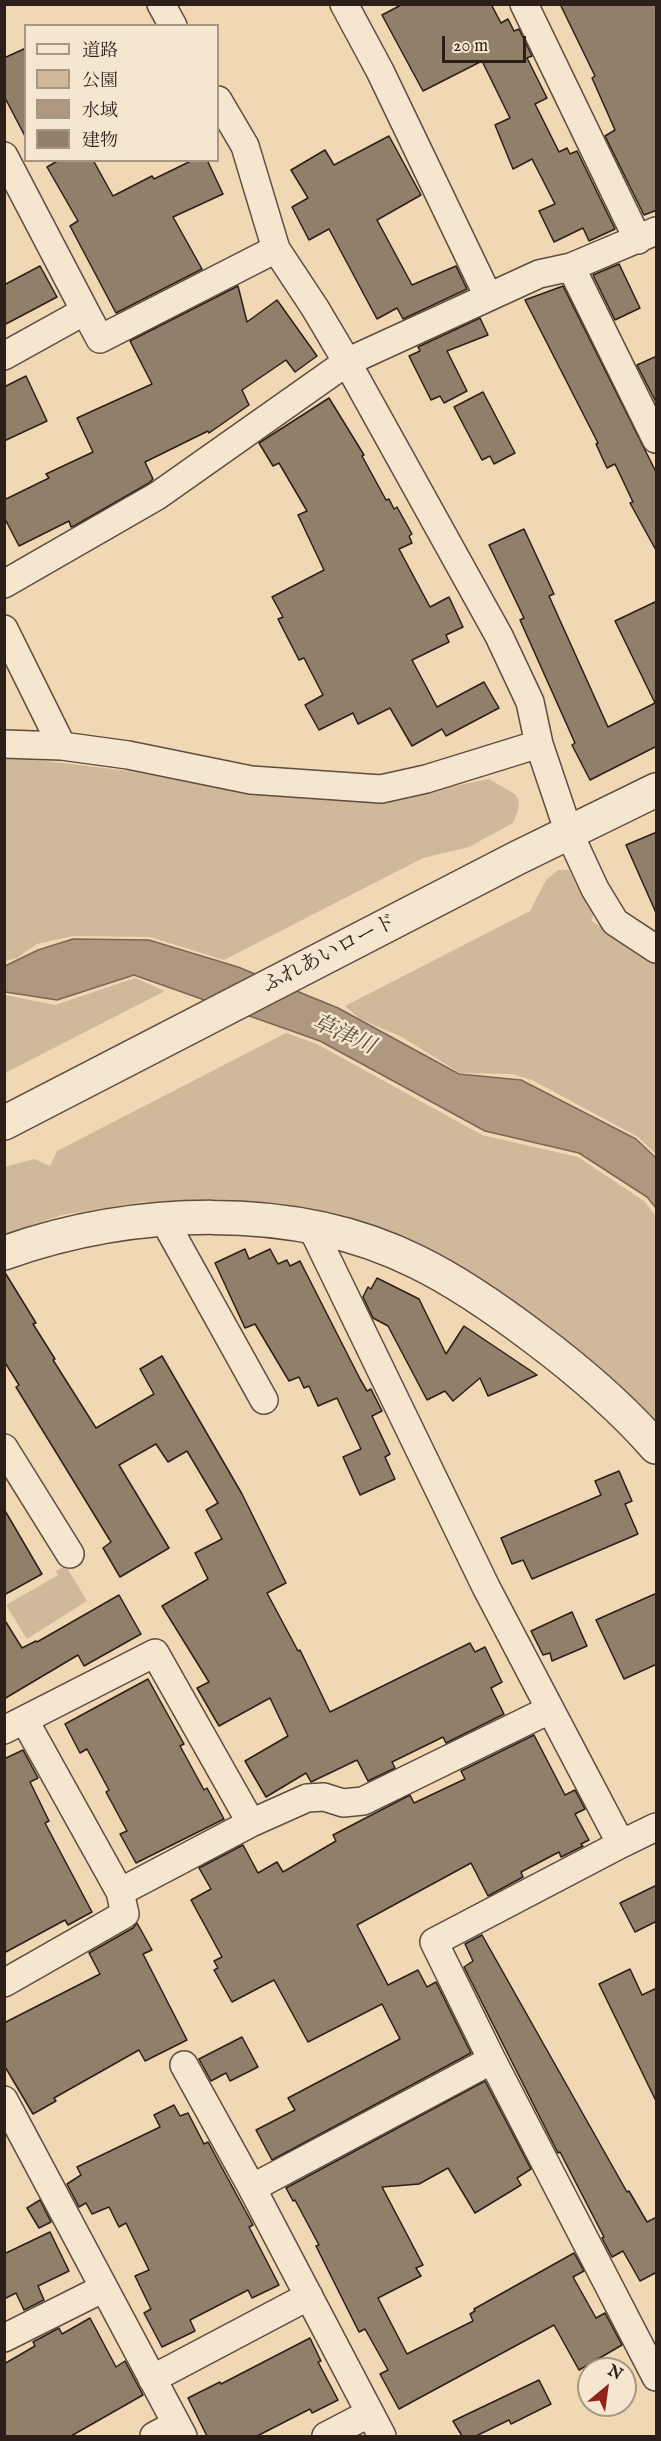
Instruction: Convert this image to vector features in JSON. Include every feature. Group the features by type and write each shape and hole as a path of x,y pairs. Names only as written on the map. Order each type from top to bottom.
{"street":[{"path":"161,4 173,24"},
{"path":"344,4 380,71 488,296"},
{"path":"4,584 157,496 347,362 538,274 571,267 647,235 524,4"},
{"path":"219,102 245,146 276,249 347,362 499,636 530,702 539,744 569,833 595,889 615,922 657,949"},
{"path":"4,156 100,339 276,249"},
{"path":"571,267 657,439"},
{"path":"4,356 85,311"},
{"path":"4,628 62,746"},
{"path":"4,744 62,746 128,755 251,780 381,789 426,779 539,744"},
{"name":"ふれあいロード","path":"4,1123 469,883 657,790"},
{"path":"4,1252 104,1227 164,1220 225,1217 312,1228 347,1236 416,1261 513,1322 571,1365 627,1414 657,1447"},
{"path":"164,1220 264,1400"},
{"path":"312,1228 486,1587 621,1844"},
{"path":"4,1448 70,1554"},
{"path":"4,1983 125,1914 120,1892 15,1726 155,1653 251,1823"},
{"path":"120,1892 251,1823 307,1798 324,1797 343,1803 363,1801 549,1710"},
{"path":"657,1827 434,1942 492,2060 657,2377"},
{"path":"252,2188 492,2060"},
{"path":"184,2065 252,2188 376,2425 326,2436"},
{"path":"4,2100 14,2141 104,2288 152,2379 171,2432"},
{"path":"4,2338 104,2288"},
{"path":"152,2379 309,2296"}],"green space":[{"path":"4,756 129,771 246,793 343,801 391,799 489,779 515,794 519,802 513,823 469,847 423,858 224,960 150,937 73,936 37,944 17,958 5,961"},
{"path":"558,870 569,870 593,913 592,921 656,964 656,1154 638,1137 532,1080 512,1074 460,1073 402,1037 360,1019 345,1006 530,911 546,880"},
{"path":"135,978 165,991 5,1073 5,995 55,1005"},
{"path":"286,1033 317,1044 482,1135 578,1157 644,1201 656,1216 656,1424 375,1229 322,1212 218,1199 142,1202 62,1215 5,1234 5,1167 34,1159 50,1166 57,1151"},
{"path":"66,1566 87,1601 27,1639 6,1605 58,1575 56,1571"}],"water":[{"name":"草津川","path":"73,939 149,940 238,967 338,1008 459,1074 521,1080 636,1139 656,1158 656,1208 647,1197 579,1153 485,1131 320,1041 134,975 57,1000 5,992 5,966 38,950"}],"building":[{"path":"403,4 491,4 501,23 508,19 514,31 519,29 532,56 527,58 547,98 535,104 559,152 567,148 570,154 577,151 615,229 589,241 583,228 554,242 539,211 555,204 532,159 513,169 495,125 510,118 482,61 423,91 382,15"},
{"path":"560,4 657,4 657,210 644,215 605,136 615,130 592,78 595,76"},
{"path":"24,49 24,134 4,96 4,58"},
{"path":"389,136 421,195 377,220 412,285 456,266 467,289 403,319 397,308 377,319 329,229 309,240 292,207 308,198 291,170 325,150 334,165"},
{"path":"56,162 94,162 113,196 152,176 154,179 189,162 208,162 223,194 173,217 202,269 116,313 70,226 78,221 47,167"},
{"path":"619,264 640,308 615,320 593,275"},
{"path":"40,266 57,297 4,325 4,285"},
{"path":"238,286 247,322 277,300 317,356 295,372 286,360 242,390 249,405 209,433 208,431 145,462 153,479 149,483 74,526 71,527 69,521 19,546 4,517 4,500 49,478 46,474 93,452 77,418 152,384 130,341"},
{"path":"563,286 657,474 657,552 630,503 633,502 615,464 607,468 596,444 598,443 525,300"},
{"path":"480,318 488,335 447,351 467,391 444,403 440,396 431,400 409,356 420,351 418,347"},
{"path":"657,356 657,404 637,365"},
{"path":"26,376 47,421 4,441 4,387"},
{"path":"483,392 515,453 494,464 490,456 482,460 454,407"},
{"path":"329,398 364,455 362,456 386,500 389,499 394,509 397,507 412,534 409,536 412,543 399,549 430,607 449,597 463,627 446,635 449,642 412,660 437,707 484,682 499,708 446,736 442,729 412,746 390,708 358,724 353,713 319,730 305,705 323,695 304,658 299,660 278,619 283,617 272,597 324,570 298,515 307,511 279,463 273,466 259,443"},
{"path":"524,529 554,594 549,596 608,727 655,703 615,621 657,601 657,746 590,780 572,745 575,743 520,620 524,618 489,545"},
{"path":"657,832 657,915 626,845"},
{"path":"245,1249 249,1259 270,1249 278,1264 287,1260 290,1266 300,1261 360,1379 367,1391 371,1389 382,1411 372,1416 390,1454 385,1457 395,1479 360,1495 343,1457 361,1449 337,1398 318,1406 309,1386 304,1388 299,1377 289,1381 255,1324 245,1328 215,1263"},
{"path":"4,1271 36,1323 33,1324 55,1359 53,1360 96,1428 154,1394 140,1369 162,1356 242,1494 286,1583 267,1593 298,1651 300,1650 330,1712 470,1643 475,1652 485,1647 502,1682 491,1688 504,1714 446,1743 443,1737 392,1762 395,1768 368,1781 357,1760 311,1782 306,1773 266,1797 245,1761 288,1736 270,1698 219,1726 197,1688 209,1682 162,1606 208,1579 195,1553 222,1539 206,1510 218,1503 187,1451 168,1462 156,1444 119,1465 169,1548 120,1577 103,1548 111,1542 16,1387 19,1385 4,1361"},
{"path":"377,1278 419,1299 446,1354 464,1326 537,1375 488,1396 480,1378 453,1401 445,1391 427,1400 388,1326 373,1318 363,1297 368,1287 371,1289"},
{"path":"619,1471 632,1501 625,1504 638,1534 532,1579 523,1560 512,1564 501,1538 601,1495 595,1481"},
{"path":"4,1509 42,1574 4,1595"},
{"path":"657,1593 657,1664 624,1679 596,1620"},
{"path":"119,1595 141,1634 84,1666 78,1655 4,1699 4,1619 22,1648 37,1642"},
{"path":"572,1612 587,1646 552,1661 550,1653 543,1655 531,1631"},
{"path":"148,1679 184,1744 180,1746 204,1790 207,1788 224,1819 136,1863 120,1834 127,1831 106,1792 109,1790 87,1749 80,1753 65,1724"},
{"path":"534,1735 565,1795 575,1790 585,1809 575,1814 589,1840 581,1844 583,1846 561,1857 559,1852 521,1872 523,1877 488,1896 471,1863 357,1925 388,1985 418,1970 427,1987 436,1982 471,2053 272,2160 256,2130 295,2110 288,2098 400,2039 382,2004 308,2042 274,1980 232,2002 214,1970 218,1968 214,1961 222,1957 191,1900 211,1889 199,1868 243,1845 258,1873 277,1862 283,1872 336,1841 333,1835 410,1795 414,1803 465,1779 461,1771"},
{"path":"23,1750 38,1778 30,1782 49,1821 45,1823 92,1912 68,1925 65,1920 4,1953 4,1759"},
{"path":"657,1885 657,1921 635,1932 620,1903"},
{"path":"137,1923 152,1950 143,1954 187,2040 145,2061 139,2050 54,2098 56,2101 33,2114 4,2065 4,2023 100,1974 89,1953 133,1928"},
{"path":"482,1935 627,2192 629,2191 647,2222 657,2217 657,2272 640,2281 623,2251 612,2257 602,2238 604,2237 560,2152 558,2153 464,1967 473,1961 465,1944"},
{"path":"630,1969 642,1995 657,1988 657,2103 599,1984"},
{"path":"242,2037 258,2067 230,2081 226,2073 211,2081 199,2059"},
{"path":"485,2081 531,2169 517,2178 521,2185 475,2213 448,2168 419,2184 382,2187 423,2265 416,2268 421,2276 378,2298 407,2354 473,2321 470,2314 475,2311 474,2309 574,2253 584,2271 573,2277 596,2318 605,2313 622,2345 601,2357 577,2357 577,2366 554,2325 399,2409 380,2374 388,2370 365,2329 359,2332 316,2246 319,2245 286,2188"},
{"path":"174,2105 180,2116 188,2113 204,2144 208,2142 253,2225 249,2227 279,2285 252,2298 248,2290 190,2320 195,2331 162,2347 144,2313 151,2309 135,2276 149,2270 126,2223 119,2227 109,2207 92,2214 86,2203 79,2207 67,2184 81,2175 77,2167 160,2127 154,2115"},
{"path":"40,2200 51,2222 39,2228 27,2208"},
{"path":"50,2232 69,2271 38,2286 44,2300 24,2310 16,2293 4,2299 4,2254"},
{"path":"90,2318 116,2367 125,2361 143,2395 71,2436 4,2436 4,2364 35,2346 33,2342 59,2328 62,2334"},
{"path":"310,2338 321,2361 318,2362 338,2400 312,2413 310,2409 257,2436 207,2436 188,2398 220,2382 221,2384"},
{"path":"539,2380 551,2404 511,2424 509,2420 476,2436 462,2436 453,2421"}]}
